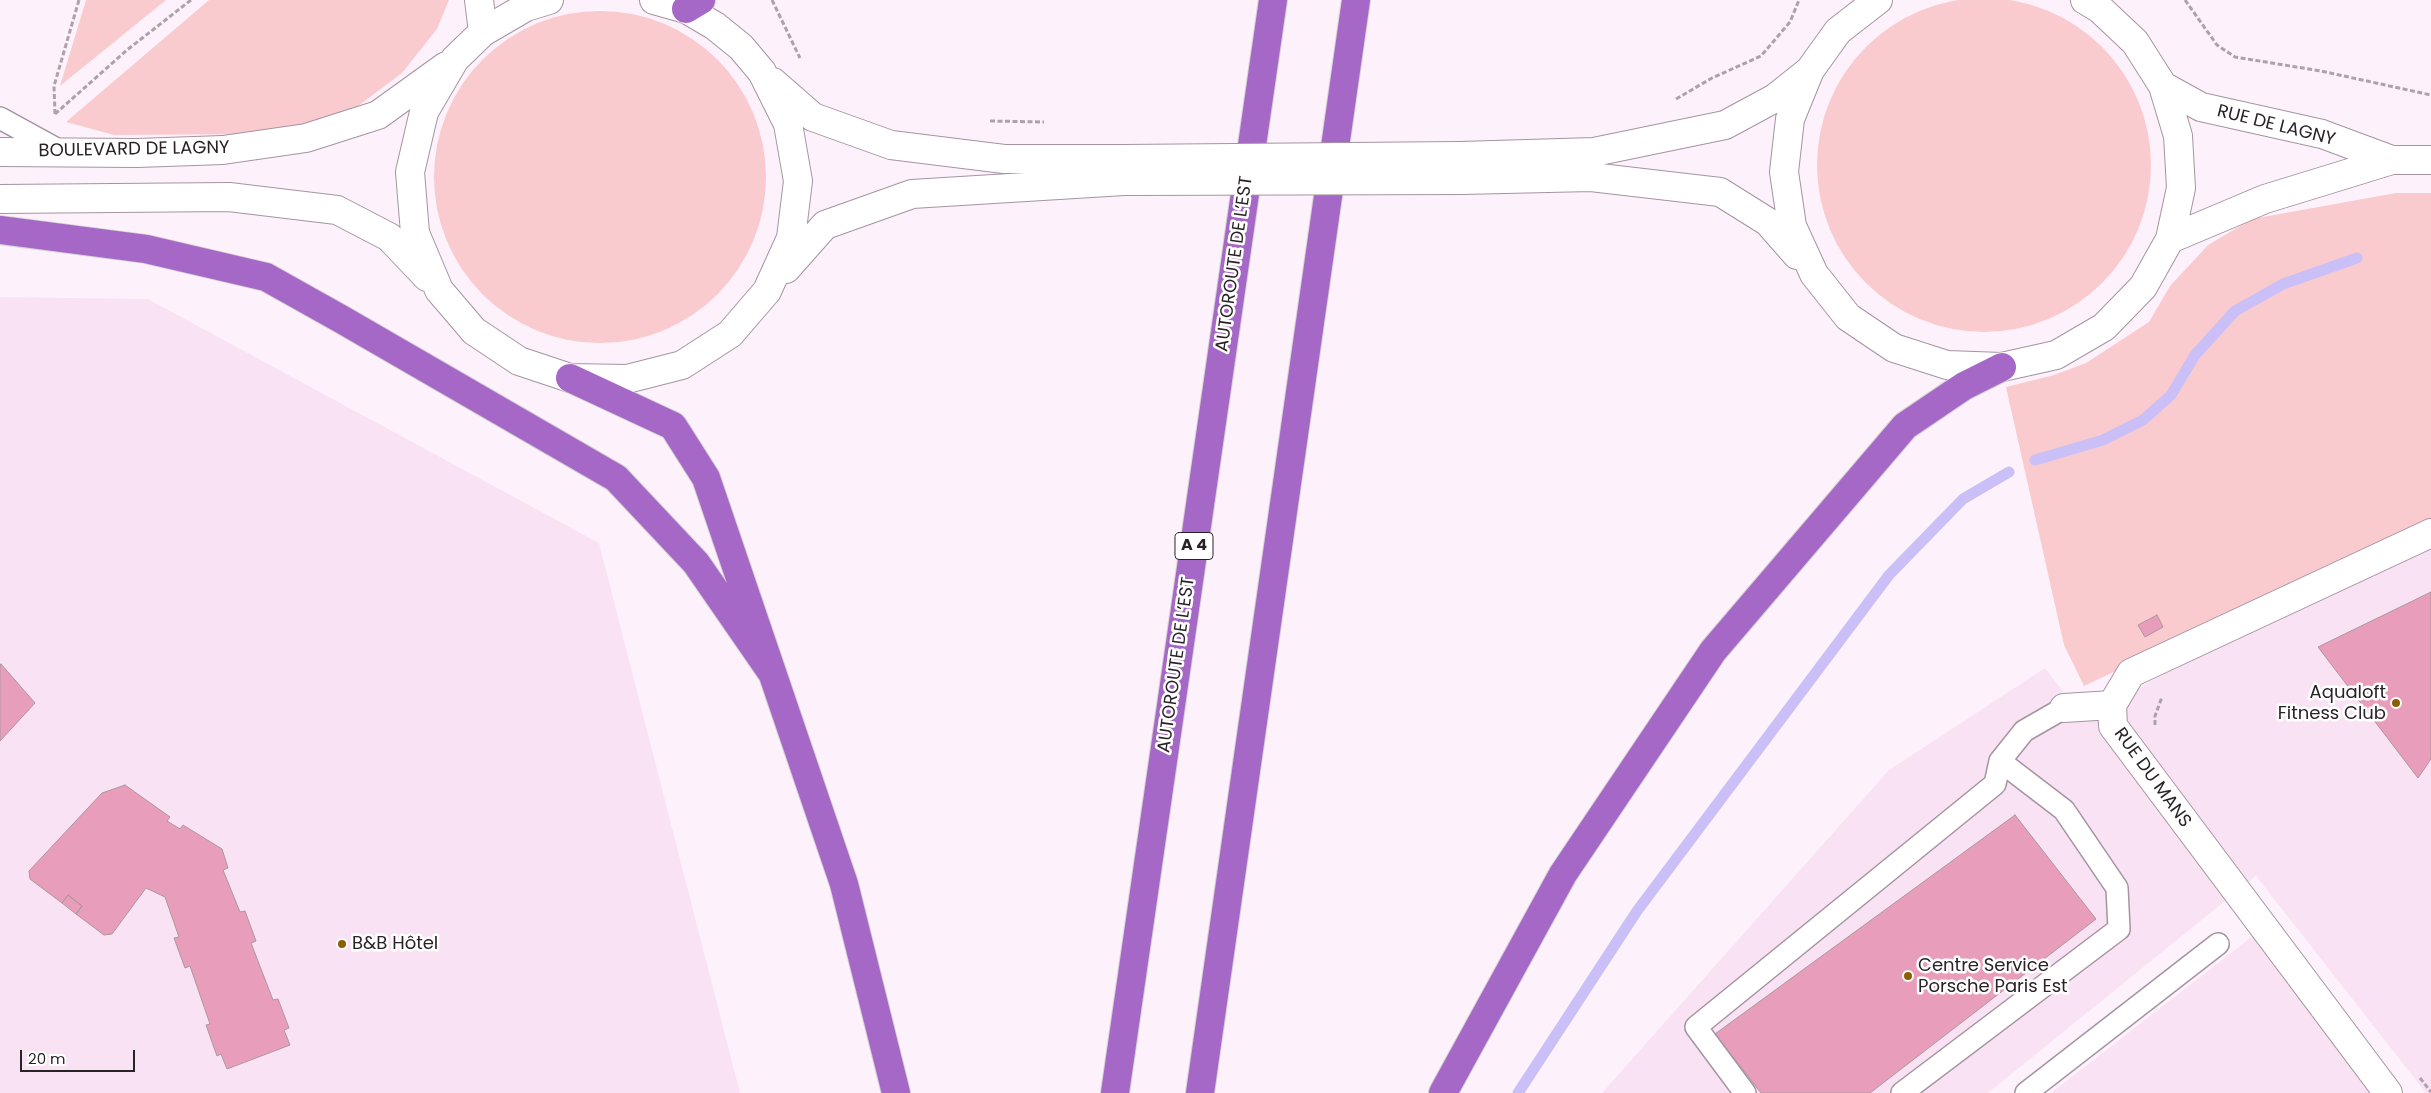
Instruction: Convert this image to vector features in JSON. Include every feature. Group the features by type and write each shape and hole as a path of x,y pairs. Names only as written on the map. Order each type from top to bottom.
{"highway":[{"name":"AUTOROUTE DE L’EST","path":"1115,1093 1273,0"},
{"path":"1200,1093 1356,0"},
{"path":"0,230 146,249 266,277 382,342 616,478 696,563 772,673"},
{"path":"1443,1093 1563,874 1713,652 1905,426 1964,386 2002,367"},
{"path":"570,378 673,426 706,478 844,884 896,1093"}],"main road":[{"path":"479,0 483,32"},
{"path":"439,290 415,233 410,172 424,112 456,59 483,32 526,7 549,0"},
{"path":"654,0 694,4 715,26 741,47 762,72 813,117 891,145 1004,159 1124,170 1461,168 1591,178 1720,192 1768,222 1814,274 1848,317 1894,348 1947,365 2002,367 2056,355 2104,327 2143,287 2170,239 2181,188 2178,136 2163,86 2135,42 2095,3"},
{"path":"1814,274 1792,226 1784,172 1790,120 1810,70 1838,31 1878,0"},
{"name":"BOULEVARD DE LAGNY","path":"0,152 137,153 222,150 306,138 378,115 456,59"},
{"path":"1461,168 1594,152 1726,125 1775,98 1810,70"},
{"path":"762,72 788,124 798,181 791,238 768,291"},
{"name":"RUE DE LAGNY","path":"2163,86 2201,107 2322,134 2392,160"},
{"name":"RUE DE LAGNY","path":"2170,239 2265,199 2392,160 2431,160"},
{"path":"0,199 229,197 337,210 389,237 439,290 474,331 519,361 570,378 627,379 682,364 730,334 825,225 912,194 1124,170"},
{"name":"RUE DU MANS","path":"2388,1093 2113,726 2112,705 2131,673 2431,533"},
{"path":"2064,708 2112,705"}],"lane":[{"path":"0,118 62,152"},
{"path":"1745,1093 1696,1027 1995,784 2000,762 2024,731 2064,708"},
{"path":"1902,1093 2119,929 2117,888 2064,810 2000,762"},
{"path":"2026,1093 2218,944"}],"path":[{"path":"79,0 54,86 55,115 127,50 191,0"},
{"path":"1669,103 1712,78 1761,56 1790,22 1799,0"},
{"path":"2185,0 2217,45 2235,57 2321,71 2431,95"},
{"path":"773,1 800,59 806,65"},
{"path":"982,120 1052,123"},
{"path":"2155,730 2155,716 2162,698 2167,693"},
{"path":"2419,1077 2431,1092"}],"shaded area":[{"path":"1984,-2 2017,1 2048,11 2077,26 2102,47 2123,72 2138,101 2148,132 2151,165 2148,198 2138,229 2123,258 2102,283 2077,304 2048,319 2017,329 1984,332 1951,329 1920,319 1891,304 1866,283 1845,258 1830,229 1820,198 1817,165 1820,132 1830,101 1845,72 1866,47 1891,26 1920,11 1951,1"},
{"path":"86,0 166,0 60,86"},
{"path":"209,0 449,0 437,29 402,73 346,115 273,134 114,135 66,122"},
{"path":"600,11 632,14 664,24 692,39 717,60 738,85 753,113 763,145 766,177 763,209 753,241 738,269 717,294 692,315 664,330 632,340 600,343 568,340 536,330 508,315 483,294 462,269 447,241 437,209 434,177 437,145 447,113 462,85 483,60 508,39 536,24 568,14"},
{"path":"2396,193 2431,193 2431,522 2084,686 2064,645 2006,387 2054,375 2086,363 2149,322 2170,286 2208,245 2252,219"},
{"path":"0,297 148,299 599,543 740,1093 0,1093"},
{"path":"2431,548 2431,1093 2426,1093 2256,876 1988,1093 1602,1093 1889,770 2045,668 2086,722 2159,676"},
{"path":"2272,921 2399,1093 2051,1093"}],"building":[{"name":"Aqualoft Fitness Club","path":"2431,592 2431,759 2418,778 2318,647"},
{"path":"2157,615 2163,627 2145,637 2138,625"},
{"path":"0,665 35,703 0,741"},
{"path":"125,785 170,817 167,821 180,829 183,825 222,849 228,868 223,870 240,912 245,911 256,941 251,943 273,1000 278,999 289,1028 284,1030 290,1045 227,1069 221,1054 217,1056 206,1025 210,1024 190,966 185,968 174,938 179,937 165,897 146,888 112,934 104,935 76,914 82,906 68,895 62,903 30,879 29,871 102,793"},
{"name":"Centre Service Porsche Paris Est","path":"2015,815 2096,919 1870,1093 1761,1093 1715,1034"},
{"path":"68,895 82,906 76,914 62,903"}],"waterway":[{"path":"2035,460 2103,440 2143,420 2171,395 2195,355 2235,311 2283,284 2357,258"},
{"path":"1518,1093 1637,911 1889,575 1963,499 2009,472"}],"place":[{"name":"Aqualoft Fitness Club","path":"2396,703"},
{"name":"B&B Hôtel","path":"342,944"},
{"name":"Centre Service Porsche Paris Est","path":"1908,976"}]}
